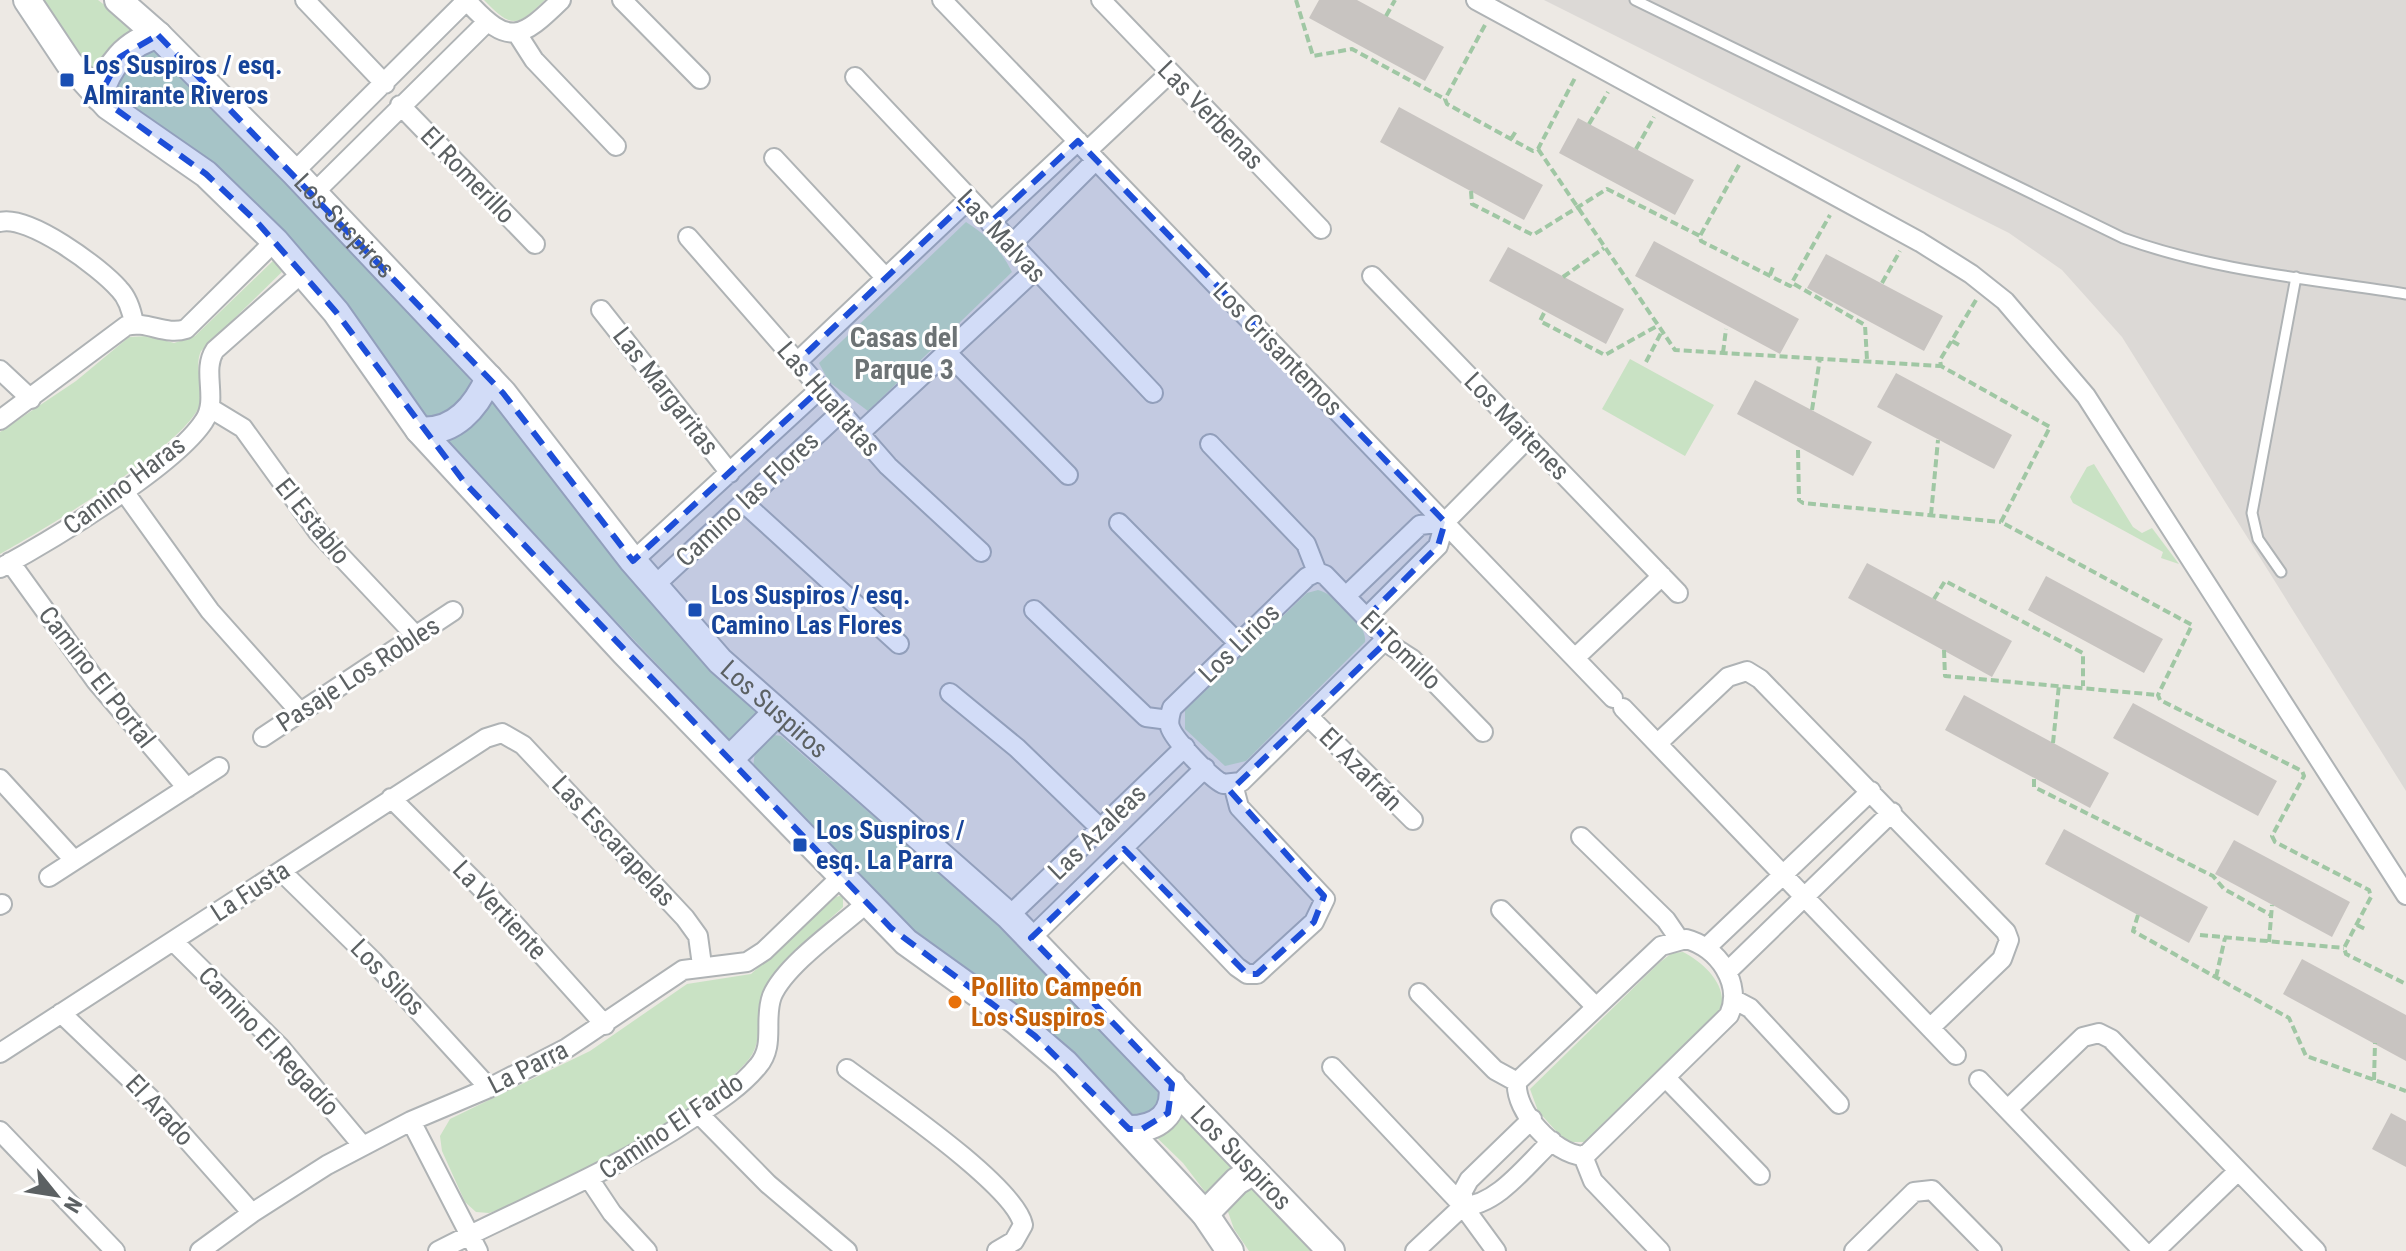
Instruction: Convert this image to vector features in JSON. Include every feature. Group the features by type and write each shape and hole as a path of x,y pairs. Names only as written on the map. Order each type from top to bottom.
{"street":[{"path":"27,0 69,63 99,97 130,124 206,174 275,241 336,312 419,430 553,577 918,952 1035,1036 1129,1129 1205,1214 1230,1251"},
{"name":"Los Suspiros","path":"118,0 158,35 294,172 489,378 518,410 633,561 720,661 775,714 919,834 1009,916 1331,1251"},
{"path":"305,0 385,84"},
{"path":"294,172 467,1 487,22 504,32 518,35 533,28 561,0"},
{"path":"622,0 700,79"},
{"name":"Los Crisantemos","path":"942,0 1956,1055"},
{"name":"Las Verbenas","path":"1101,0 1321,229"},
{"path":"1476,0 1920,242 1971,274 2005,301 2086,396 2406,895"},
{"path":"314,193 487,22"},
{"path":"99,97 107,74 120,57 136,43 158,35"},
{"path":"518,35 534,60 616,146"},
{"path":"990,223 1087,151 1170,73"},
{"name":"Las Malvas","path":"855,77 1034,271 1153,393"},
{"name":"El Romerillo","path":"400,105 535,244"},
{"path":"1011,245 1087,151"},
{"path":"774,158 884,276"},
{"path":"797,362 884,276 968,200"},
{"path":"0,222 17,220 37,229 111,282 124,295 134,324"},
{"name":"Las Hualtatas","path":"688,237 888,466 981,552"},
{"path":"0,420 117,331 134,324 173,332 186,329 275,241"},
{"path":"860,433 1034,271"},
{"path":"210,408 210,366 215,350 303,272"},
{"name":"Los Maitenes","path":"1372,276 1678,593"},
{"name":"Las Margaritas","path":"601,310 730,473"},
{"path":"948,354 1068,475"},
{"path":"0,370 31,399"},
{"path":"419,430 442,429 457,421 477,401 489,378"},
{"name":"Camino las Flores","path":"633,561 821,388"},
{"name":"Camino Haras","path":"5,565 123,490 187,439 203,423 210,408"},
{"name":"El Establo","path":"210,408 243,428 318,532 416,636"},
{"name":"Camino las Flores","path":"654,586 841,412"},
{"path":"1367,617 1438,546 1445,522 1528,438"},
{"path":"1210,444 1306,544 1317,572"},
{"path":"123,490 210,611 300,712"},
{"path":"743,502 899,644"},
{"path":"1346,596 1420,525 1445,522"},
{"path":"1119,523 1239,644"},
{"name":"Camino El Portal","path":"5,565 96,681 187,788"},
{"name":"El Tomillo","path":"1317,572 1367,617 1384,641 1412,659 1483,732"},
{"name":"Los Lirios","path":"1169,720 1175,704 1307,577 1317,572"},
{"path":"1575,658 1662,576"},
{"path":"1034,610 1146,717 1169,720 1172,733 1220,782 1233,784 1245,779 1384,641"},
{"name":"Pasaje Los Robles","path":"263,737 453,611"},
{"path":"1658,743 1728,677 1747,671 1760,679 1892,812 2006,932 2009,940 2002,959 1930,1028"},
{"path":"950,693 1017,748 1100,828"},
{"path":"730,759 775,714"},
{"name":"El Azafrán","path":"1309,717 1413,820"},
{"name":"La Fusta","path":"0,1053 391,798 486,738 502,733"},
{"name":"Las Escarapelas","path":"502,733 523,745 685,918 698,936 702,965"},
{"name":"Las Azaleas","path":"1009,916 1185,747"},
{"path":"49,877 219,767"},
{"name":"Las Azaleas","path":"1031,938 1205,768"},
{"path":"0,779 74,860"},
{"path":"1124,849 1247,974 1257,974 1314,922 1325,899 1239,807 1233,784"},
{"path":"1706,948 1871,791"},
{"name":"La Vertiente","path":"391,798 490,897 605,1025"},
{"path":"1727,972 1892,812"},
{"path":"1581,837 1666,920 1679,939 1706,948 1727,972 1733,999 1729,1015 1583,1156"},
{"name":"Los Silos","path":"281,871 384,972 489,1088"},
{"name":"La Parra","path":"200,1251 252,1213 362,1145 489,1088 605,1025 671,977 702,965 732,966 755,957 842,876"},
{"name":"Camino El Fardo","path":"438,1251 473,1243 590,1180 699,1114 749,1075 764,1057 769,1040 770,1002 780,984 867,903"},
{"path":"1501,910 1595,1006"},
{"path":"1517,1082 1661,946 1679,939"},
{"name":"Camino El Regadío","path":"173,941 280,1047 362,1145"},
{"path":"1419,993 1495,1070 1517,1082"},
{"path":"1733,999 1750,1008 1839,1104"},
{"name":"El Arado","path":"61,1013 152,1100 252,1213"},
{"path":"2008,1109 2083,1037 2099,1033 2111,1039 2316,1251"},
{"path":"1332,1067 1463,1206 1496,1251"},
{"path":"847,1069 970,1164 1013,1204 1023,1225 1014,1241 997,1251"},
{"path":"1666,1078 1760,1175"},
{"path":"1979,1080 2143,1251"},
{"path":"1517,1082 1520,1104 1532,1119 1568,1154 1583,1156"},
{"path":"1129,1129 1152,1127 1164,1118 1173,1102 1172,1084"},
{"path":"699,1114 768,1184 847,1251"},
{"path":"1463,1206 1463,1191 1469,1180 1532,1119"},
{"path":"411,1121 473,1243"},
{"path":"0,1131 115,1251"},
{"path":"1415,1251 1463,1206 1484,1203 1552,1141"},
{"path":"1583,1156 1593,1181 1660,1251"},
{"path":"1205,1214 1237,1181 1254,1171"},
{"path":"2155,1251 2238,1171"},
{"path":"590,1180 612,1213 647,1251"},
{"path":"1854,1251 1914,1192 1932,1190 1992,1251"}],"lane":[{"path":"1635,0 2094,226 2193,260 2406,294"},
{"path":"2281,572 2258,539 2252,513 2296,277"}],"path":[{"path":"1296,0 1310,54 1352,49 1533,151 1538,149 1582,70"},
{"path":"1386,16 1395,0"},
{"path":"1445,99 1486,18"},
{"path":"1589,124 1611,86"},
{"path":"1468,116 1472,109"},
{"path":"1636,149 1657,111"},
{"path":"1511,139 1516,131"},
{"path":"1538,149 1675,350 1941,366 2048,423 2001,522"},
{"path":"1700,236 1740,162 1738,156"},
{"path":"1471,191 1472,204 1533,235 1607,189 1613,189 1700,236 1701,241 1790,286 1794,284 1865,325 1867,361"},
{"path":"1794,284 1836,208"},
{"path":"1723,252 1727,245"},
{"path":"1882,283 1903,245 1911,250"},
{"path":"1563,277 1604,248"},
{"path":"1770,275 1773,267"},
{"path":"1941,366 1940,360 1977,297 1976,293"},
{"path":"1544,313 1540,321 1605,355 1657,326"},
{"path":"1723,353 1726,329"},
{"path":"1646,362 1661,333"},
{"path":"1952,341 1959,345"},
{"path":"1812,410 1820,358"},
{"path":"1931,515 1938,440"},
{"path":"1798,450 1799,500 1803,503 2001,522 2192,625 2158,695"},
{"path":"1934,599 1945,581 2083,653 2083,686"},
{"path":"1944,650 1945,676 2158,695"},
{"path":"2170,672 2177,675"},
{"path":"2053,743 2059,685"},
{"path":"2158,695 2160,700 2302,771 2304,776 2272,836 2275,842 2369,890 2371,897 2344,948 2346,954 2406,984"},
{"path":"2034,779 2034,787 2213,876 2224,889 2271,915"},
{"path":"2283,815 2290,818"},
{"path":"2269,942 2272,905"},
{"path":"2138,915 2133,931 2289,1018 2306,1056 2406,1091"},
{"path":"2357,925 2367,930"},
{"path":"2200,935 2344,948"},
{"path":"2216,977 2225,938"},
{"path":"2374,1080 2375,1043"}],"highlighted area":[{"path":"158,35 503,393 633,561 821,388 797,362 968,200 990,223 1078,141 1445,522 1438,546 1367,617 1383,636 1383,645 1230,791 1324,896 1314,922 1257,974 1247,974 1124,849 1031,938 1172,1084 1168,1113 1142,1129 1129,1129 1035,1036 891,928 465,483 336,312 257,222 206,174 99,97 120,57"}],"shaded area":[{"path":"1544,0 2406,0 2406,791 2122,337 2062,270 2009,233"}],"green space":[{"path":"40,0 98,0 137,30 94,74"},
{"path":"484,0 545,0 521,20 514,21 501,16"},
{"path":"152,49 165,57 468,372 472,389 452,414 428,418 423,415 340,301 272,220 216,168 114,95 113,91 134,56"},
{"path":"966,222 993,244 1012,272 868,411 829,382 819,363"},
{"path":"276,258 286,268 201,351 198,364 202,392 200,405 188,422 168,443 110,486 0,554 0,432 76,381 129,337 149,336 174,343 195,336"},
{"path":"1630,359 1714,405 1685,456 1602,409"},
{"path":"492,399 655,607 761,716 732,743 444,440"},
{"path":"2094,464 2133,527 2142,533 2152,528 2179,564 2161,558 2163,552 2073,503 2070,497 2087,467"},
{"path":"1318,590 1333,597 1349,611 1361,627 1365,642 1246,761 1225,766 1185,729 1185,710 1307,593"},
{"path":"774,735 781,736 986,914 1156,1086 1163,1114 1131,1116 906,927 753,767 755,752"},
{"path":"843,895 843,907 788,958 769,981 761,998 754,1051 729,1079 666,1124 550,1188 489,1213 476,1212 465,1202 442,1151 440,1136 450,1119 590,1051 687,984 751,974 836,897"},
{"path":"1683,952 1712,975 1721,991 1721,1009 1586,1142 1566,1142 1538,1111 1530,1089 1659,963 1672,953"},
{"path":"1181,1106 1243,1172 1209,1197 1183,1163 1152,1133"},
{"path":"1252,1187 1323,1251 1249,1251 1234,1229 1227,1209 1242,1190"}],"building":[{"path":"1319,0 1357,0 1444,47 1425,81 1309,18"},
{"path":"1399,107 1543,185 1524,220 1380,142"},
{"path":"1578,118 1694,180 1675,215 1559,153"},
{"path":"1654,241 1799,319 1780,354 1635,276"},
{"path":"1508,247 1624,309 1606,344 1489,281"},
{"path":"1826,254 1943,316 1924,351 1807,288"},
{"path":"1896,373 2012,435 1994,469 1877,407"},
{"path":"1755,380 1872,442 1853,476 1737,414"},
{"path":"1867,563 2012,641 1992,677 1848,598"},
{"path":"2046,576 2163,639 2144,673 2028,610"},
{"path":"1964,695 2109,773 2090,808 1945,730"},
{"path":"2133,703 2277,781 2258,816 2113,738"},
{"path":"2064,829 2208,907 2189,943 2045,864"},
{"path":"2234,840 2350,902 2332,937 2215,874"},
{"path":"2302,959 2406,1015 2406,1061 2283,994"},
{"path":"2391,1113 2406,1121 2406,1167 2372,1149"}],"place":[{"name":"Los Suspiros / esq. Almirante Riveros","path":"67,80"},
{"name":"Los Suspiros / esq. Camino Las Flores","path":"695,610"},
{"name":"Los Suspiros / esq. La Parra","path":"800,845"},
{"name":"Pollito Campeón Los Suspiros","path":"955,1002"}],"district":[{"name":"Casas del Parque 3","path":"904,353"}]}
